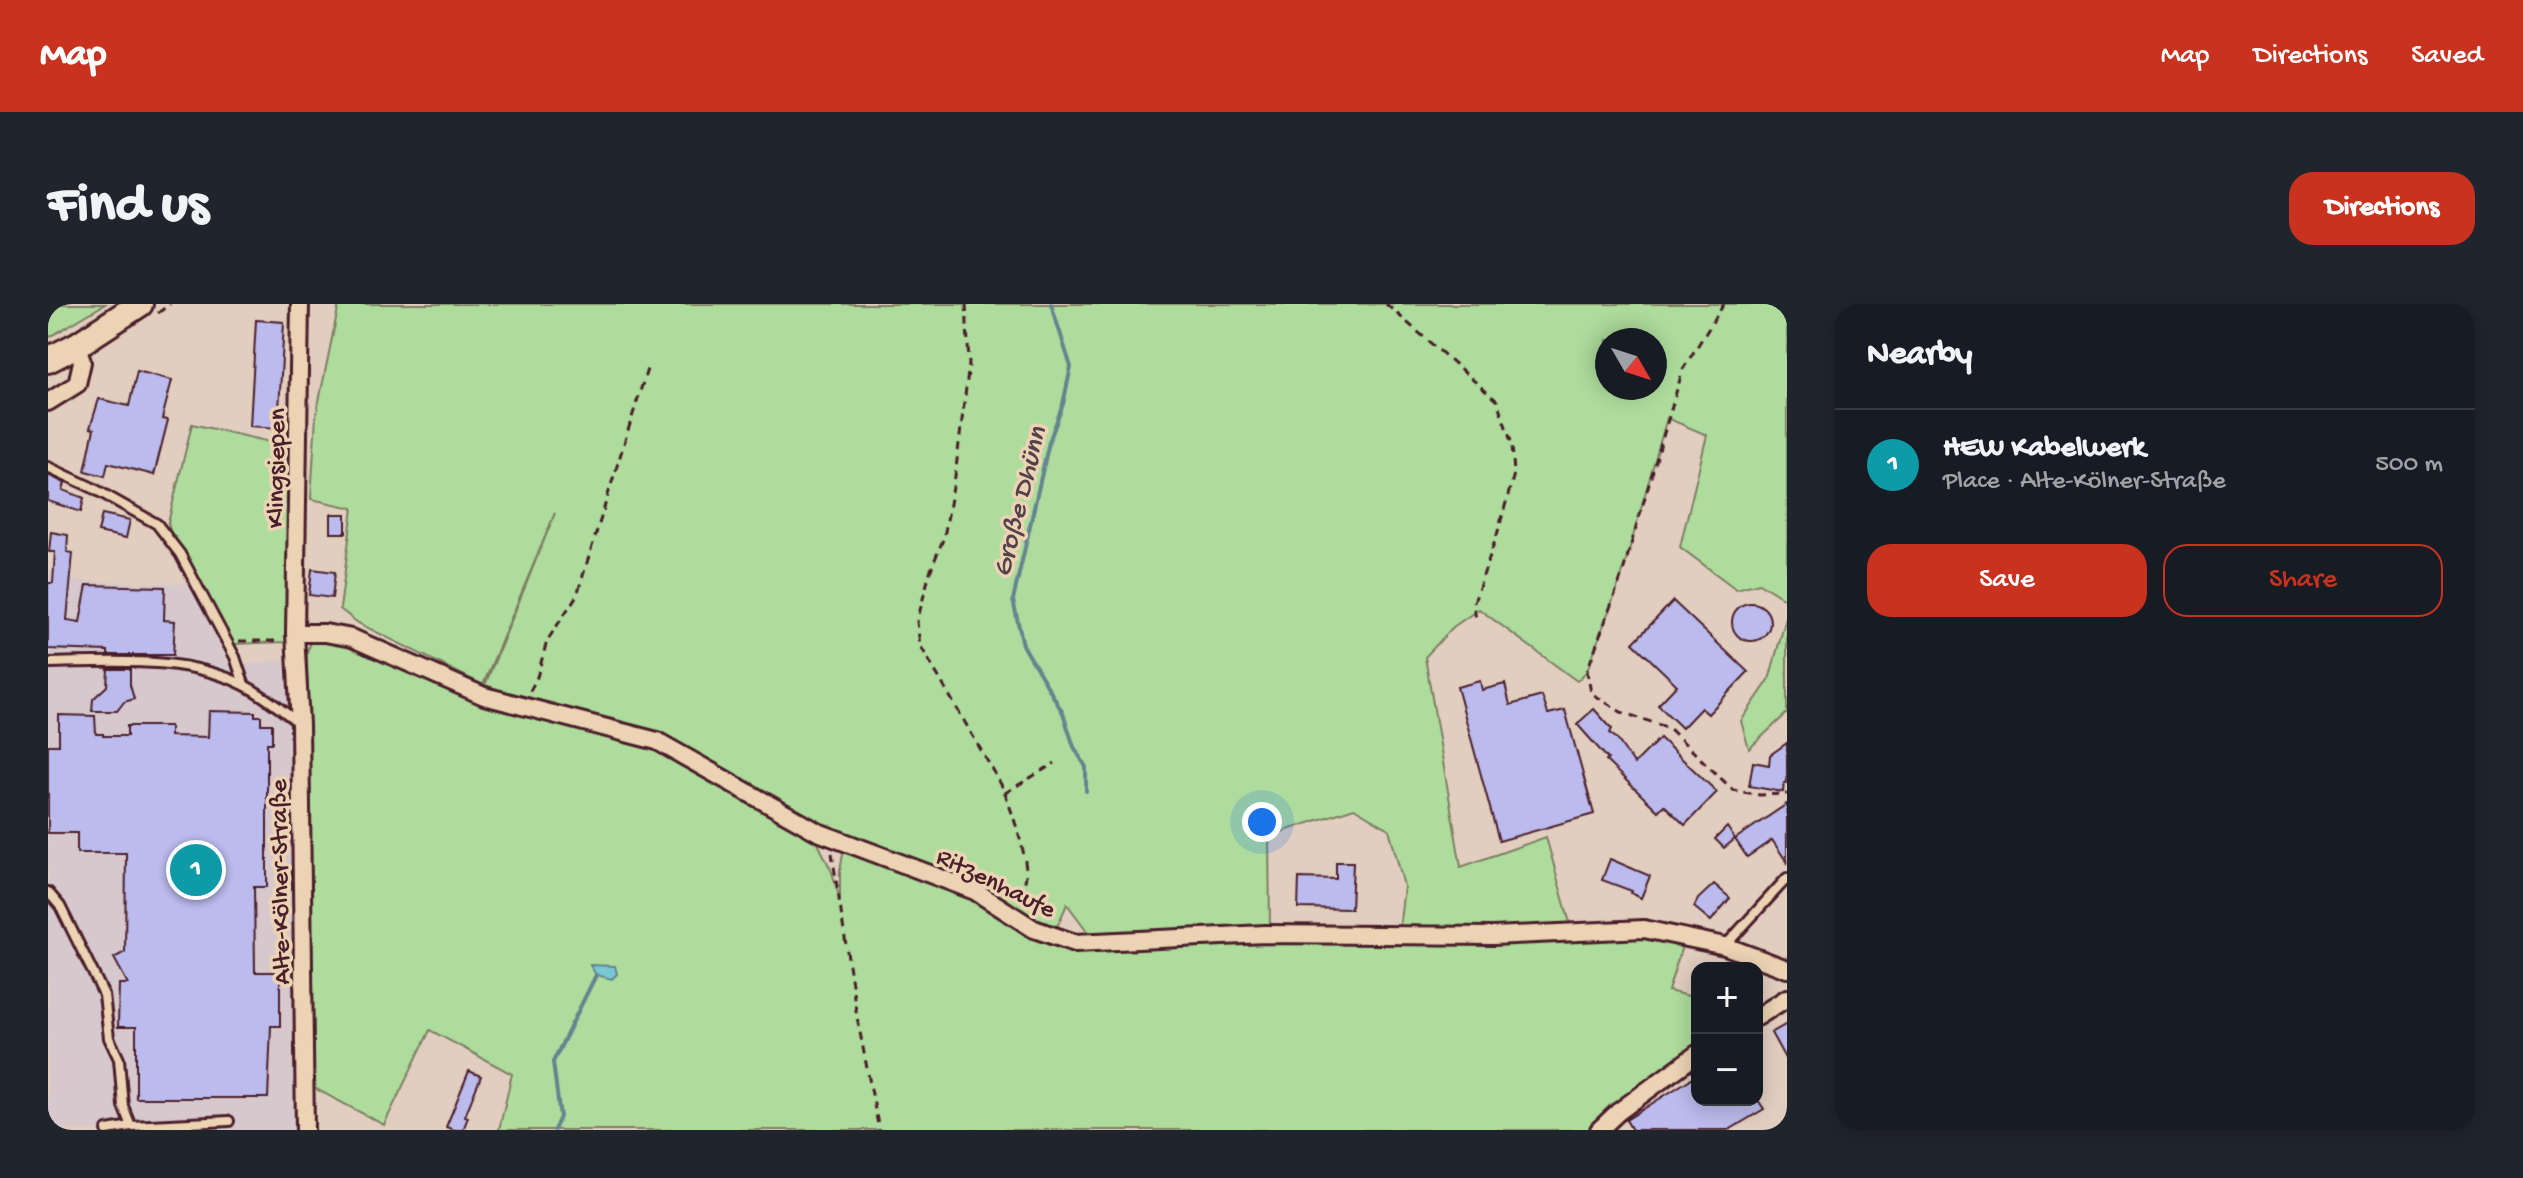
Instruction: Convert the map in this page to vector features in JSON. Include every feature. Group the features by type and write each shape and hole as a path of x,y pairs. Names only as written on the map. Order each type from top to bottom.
{"main road":[{"path":"48,360 140,304"}],"street":[{"name":"Klingsiepen","path":"295,637 300,304"},
{"path":"48,402 77,384 82,362 77,345"},
{"name":"Ritzenhaufe","path":"295,637 325,633 352,638 484,696 657,741 832,837 975,891 1034,929 1075,943 1265,934 1493,936 1644,929 1725,946 1787,969"},
{"name":"Alte-Kölner-Straße","path":"295,637 300,725 305,1130"},
{"path":"1763,1013 1787,998"},
{"path":"1599,1130 1618,1112 1691,1058"}],"lane":[{"path":"48,467 157,524 180,554 235,657 244,684"},
{"path":"48,663 137,661 208,672 244,684 300,725"},
{"path":"1725,946 1787,878"},
{"path":"48,892 67,919 104,995 109,1038 119,1059 123,1106 131,1126"},
{"path":"107,1130 229,1121"}],"path":[{"path":"966,304 969,364 955,476 944,537 930,572 917,622 920,645 926,657 1005,793 1012,811 1026,873 1024,887 1007,912"},
{"path":"1386,304 1497,401 1512,444 1514,474 1473,605 1476,618"},
{"path":"1724,304 1683,369 1622,575 1587,671 1591,693 1621,712 1669,728 1733,790 1760,795 1787,794"},
{"path":"523,707 537,677 547,641 577,595 648,366"},
{"path":"225,642 295,637"},
{"path":"1005,793 1055,763"},
{"path":"832,837 831,853 857,1017 879,1130"}],"shaded area":[{"path":"48,571 54,580 190,584 230,666 301,658 301,1130 48,1130"}],"green space":[{"path":"48,304 105,304 48,338"},
{"path":"339,304 1787,304 1787,601 1759,583 1736,589 1680,547 1707,435 1667,418 1622,575 1587,671 1577,681 1479,609 1453,627 1425,657 1461,867 1546,837 1571,927 1399,931 1404,886 1389,829 1354,808 1269,836 1270,928 1091,936 1067,904 1049,945 1077,947 1264,940 1641,935 1683,943 1668,991 1691,997 1691,1053 1597,1130 499,1130 512,1074 430,1030 384,1125 314,1088 307,651 313,639 351,645 483,700 576,729 654,747 816,839 832,872 840,900 840,871 846,837 800,817 663,735 579,714 485,685 555,513 483,685 358,623 340,609 353,508 311,499 316,416"},
{"path":"192,424 288,446 287,642 234,644 170,531 168,523"},
{"path":"1787,614 1787,713 1749,749 1741,721 1769,680"}],"water":[{"path":"590,965 615,966 617,974 612,979 596,975"}],"building":[{"path":"256,320 284,322 278,428 250,426"},
{"path":"137,371 172,380 162,419 168,420 154,475 108,463 105,476 85,471 94,429 90,428 99,399 129,406"},
{"path":"48,475 65,483 63,490 84,498 81,512 48,501"},
{"path":"102,514 130,520 126,538 98,532"},
{"path":"331,514 346,514 346,533 331,533"},
{"path":"51,532 68,535 67,552 73,553 67,620 80,622 87,585 165,587 164,620 175,621 173,655 108,655 108,651 48,649 48,583 53,583 55,552 49,552"},
{"path":"312,569 335,572 332,598 309,595"},
{"path":"1673,601 1748,672 1708,714 1701,708 1682,728 1658,705 1677,685 1633,643"},
{"path":"1751,603 1765,608 1770,622 1765,636 1751,641 1737,636 1732,622 1737,608"},
{"path":"108,669 130,669 134,699 124,702 117,711 92,711 93,699 107,686"},
{"path":"1480,681 1482,690 1505,684 1510,705 1542,696 1548,714 1565,710 1594,814 1499,841 1457,687"},
{"path":"1594,709 1612,729 1610,733 1634,764 1660,738 1717,792 1685,825 1664,805 1658,811 1606,761 1608,759 1577,724"},
{"path":"209,711 255,712 255,716 261,716 261,724 272,724 272,743 267,743 267,887 254,887 255,972 280,972 280,1026 271,1026 268,1098 136,1098 136,1027 118,1027 119,984 128,984 114,958 125,952 126,853 77,853 77,833 48,833 48,745 59,745 59,715 95,716 96,734 103,736 127,736 127,726 170,726 170,736 208,737"},
{"path":"1787,743 1787,783 1784,783 1783,792 1749,786 1753,762 1769,765 1770,755"},
{"path":"1787,804 1787,862 1772,840 1747,857 1735,839"},
{"path":"1727,827 1735,839 1724,848 1715,839"},
{"path":"1610,859 1650,876 1641,898 1632,891 1602,880"},
{"path":"1336,862 1353,862 1351,909 1298,908 1299,878 1336,879"},
{"path":"1714,884 1730,898 1711,921 1694,907"},
{"path":"1787,1024 1787,1062 1771,1033"},
{"path":"469,1071 481,1076 465,1116 468,1117 463,1130 455,1130 446,1127"},
{"path":"1691,1079 1691,1106 1762,1106 1764,1109 1729,1130 1632,1130 1626,1120"}],"waterway":[{"name":"Große Dhünn","path":"1051,304 1071,367 1063,404 1049,442 1013,600 1023,645 1063,713 1074,747 1086,767 1086,791"},
{"path":"554,1130 560,1117 553,1062 596,975"}],"place":[{"name":"HEW Kabelwerk","path":"196,870"}]}
